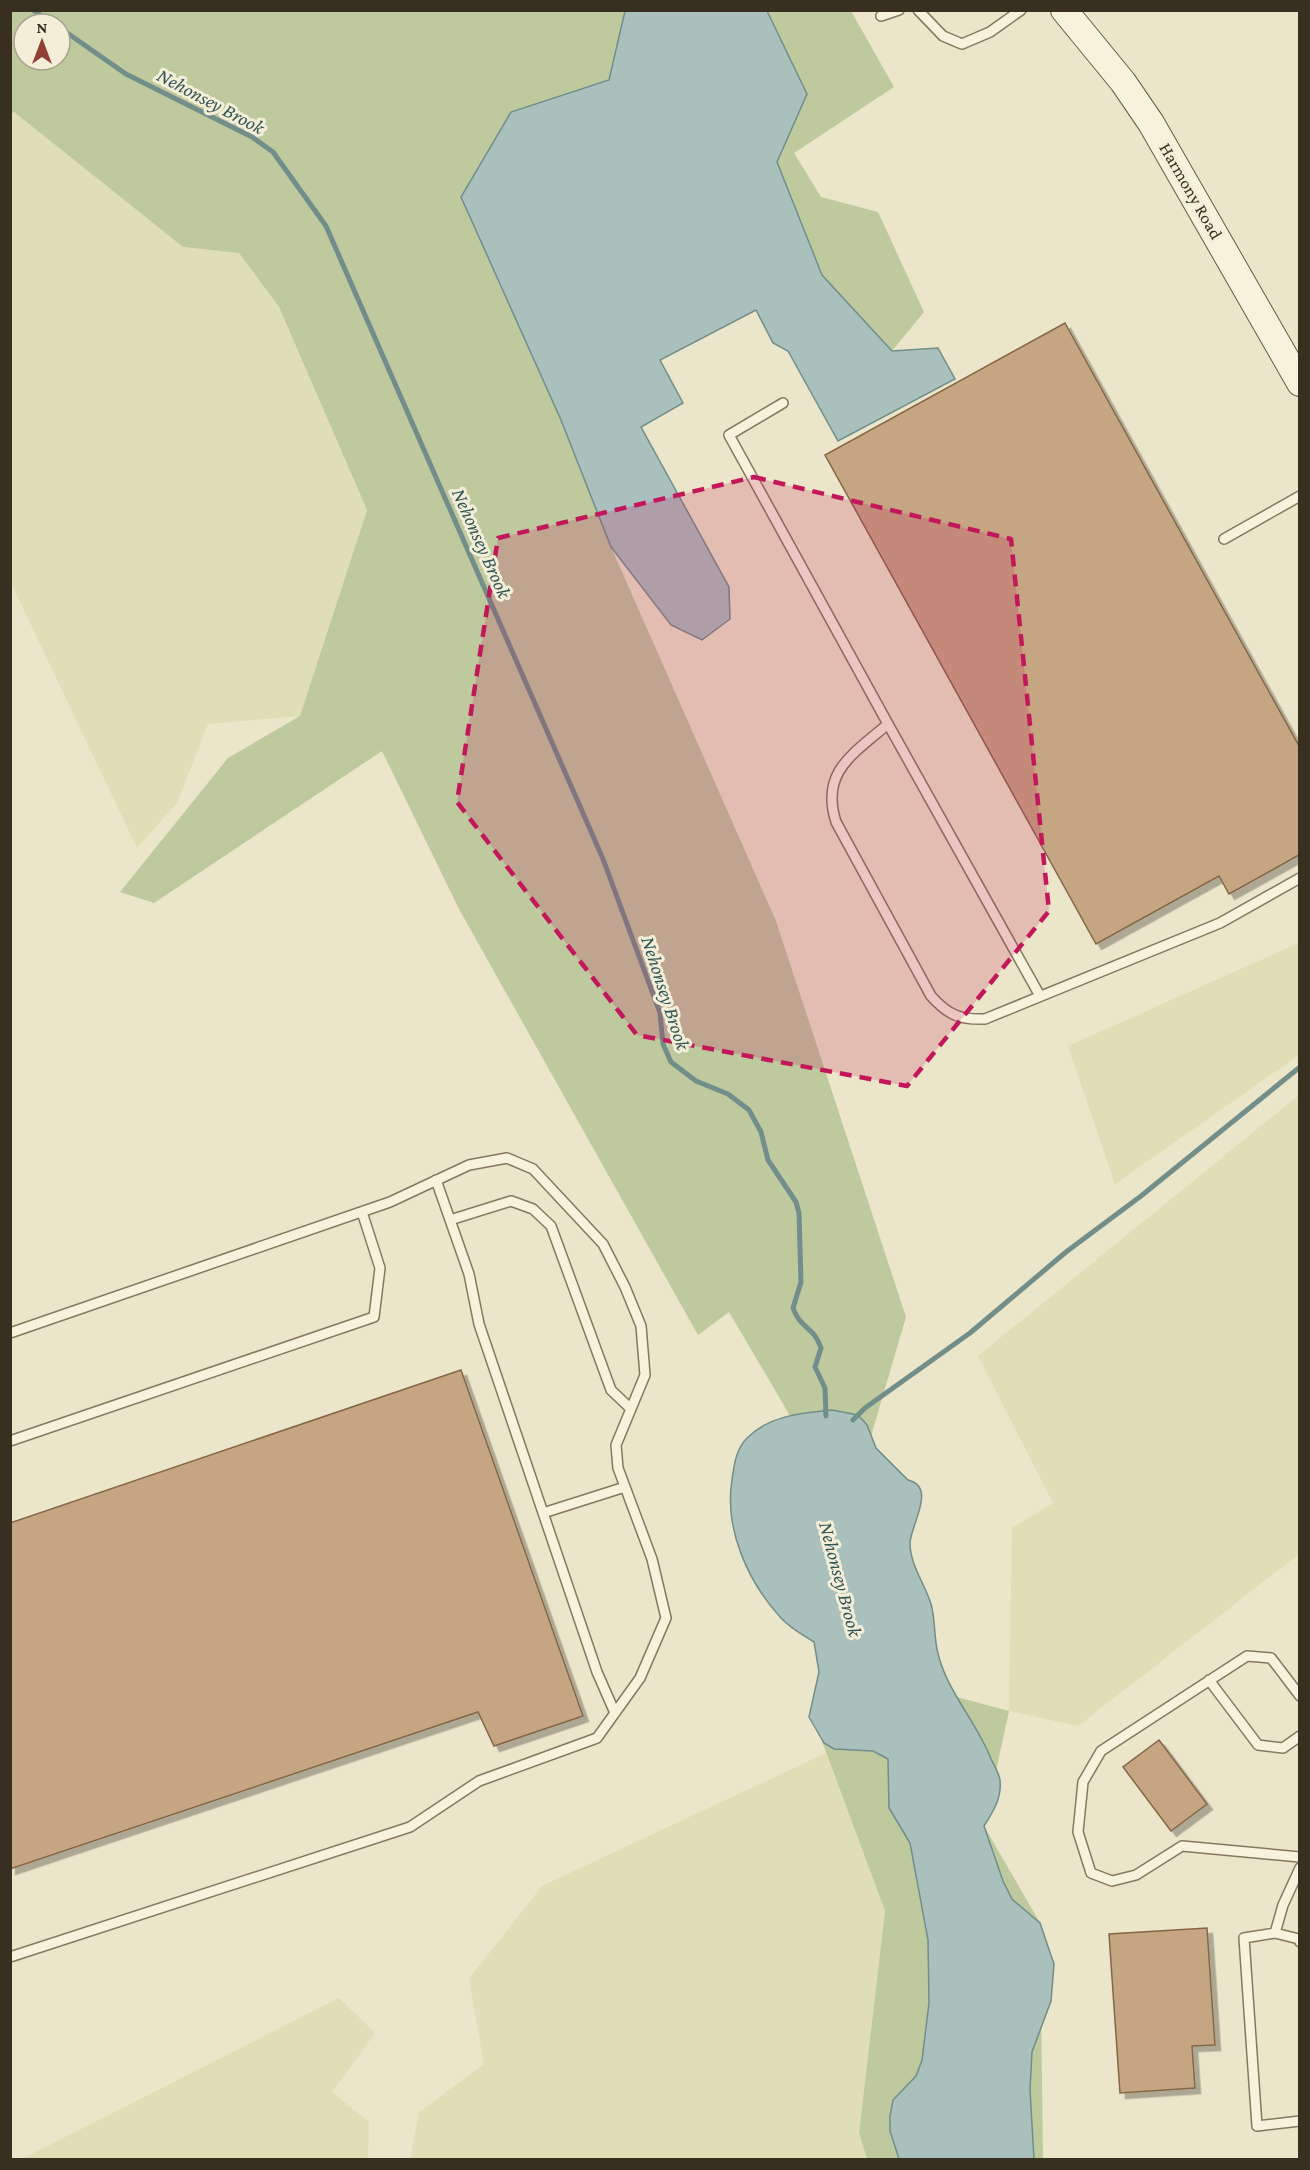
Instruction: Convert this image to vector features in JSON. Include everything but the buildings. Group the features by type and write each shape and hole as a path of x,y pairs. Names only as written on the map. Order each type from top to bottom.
{"main road":[{"name":"Harmony Road","path":"1064,10 1123,82 1151,123 1299,383"}],"lane":[{"path":"881,16 899,10"},
{"path":"918,10 943,36 963,44 982,37 1021,10"},
{"path":"783,404 729,435 1040,996"},
{"path":"1224,539 1299,496"},
{"path":"888,724 845,763 832,781 829,802 836,822 931,996 945,1012 963,1020 985,1019 1220,923 1299,878"},
{"path":"10,1333 362,1212 469,1165 507,1158 533,1169 603,1244 625,1287 641,1326 645,1375 616,1445 618,1468 652,1559 666,1618 640,1678 597,1738 479,1781 410,1827 10,1957"},
{"path":"436,1180 469,1274 478,1324 597,1672 615,1713"},
{"path":"450,1220 511,1201 534,1209 551,1226 611,1390 631,1409"},
{"path":"10,1441 374,1317 380,1268 362,1212"},
{"path":"543,1513 625,1487"},
{"path":"1299,1696 1271,1658 1247,1656 1101,1751 1083,1782 1078,1832 1091,1873 1112,1881 1136,1875 1182,1846 1299,1857"},
{"path":"1209,1680 1258,1745 1283,1748 1299,1736"},
{"path":"1275,1933 1282,1905 1299,1868"},
{"path":"1299,1942 1299,1939 1275,1933 1244,1938 1257,2126 1299,2121"}],"highlighted area":[{"path":"754,477 1011,539 1049,911 907,1086 637,1035 457,802 498,538"}],"shaded area":[{"path":"14,112 183,247 238,252 279,307 367,510 300,716 208,724 177,803 137,848 11,583 10,113"},
{"path":"1299,943 1299,1055 1115,1184 1068,1046"},
{"path":"1299,1095 1299,1554 1078,1726 1009,1711 1012,1528 1053,1503 978,1356"},
{"path":"826,1753 885,1911 859,2132 867,2159 410,2160 419,2112 484,2064 469,1979 542,1886"},
{"path":"339,1998 375,2033 332,2092 369,2122 368,2159 22,2159"}],"green space":[{"path":"11,11 625,11 609,80 511,112 561,420 611,547 776,921 906,1317 861,1470 799,1431 729,1312 698,1335 459,909 382,751 154,903 120,892 228,758 300,716 367,510 279,307 239,253 183,247 14,112 11,113"},
{"path":"767,11 851,11 894,87 794,153 821,197 878,212 924,312 892,351 822,275 777,162 807,94"},
{"path":"916,1686 1009,1711 984,1826 1040,1923 1043,2159 867,2159 859,2133 885,1911 810,1709"}],"water":[{"path":"625,11 767,11 807,94 777,162 822,275 892,351 938,348 955,379 838,441 788,351 773,343 756,310 660,360 683,403 641,427 729,587 730,619 702,640 671,625 611,547 561,420 461,197 511,112 609,80"},
{"path":"832,1410 858,1415 867,1425 876,1448 921,1490 922,1498 910,1543 915,1567 931,1604 941,1664 954,1692 985,1745 1000,1780 998,1799 984,1826 1003,1881 1012,1899 1040,1923 1054,1964 1051,2001 1032,2052 1030,2090 1034,2159 899,2159 890,2131 893,2100 916,2076 922,2060 929,2003 928,1940 910,1843 889,1808 888,1759 873,1751 834,1749 824,1743 809,1717 819,1672 814,1642 785,1622 758,1588 735,1536 730,1499 738,1452 747,1438 756,1430 787,1416"}],"waterway":[{"name":"Nehonsey Brook","path":"72,36 126,74 252,137 273,152 326,226 603,859 660,1013 663,1044 671,1062 696,1081 728,1094 749,1110 761,1132 768,1160 796,1202 799,1213 801,1282 793,1308 796,1315 815,1336 821,1348 815,1367 825,1388 826,1416"},
{"path":"853,1420 865,1408 970,1333 1066,1252 1141,1196 1300,1067"}]}
